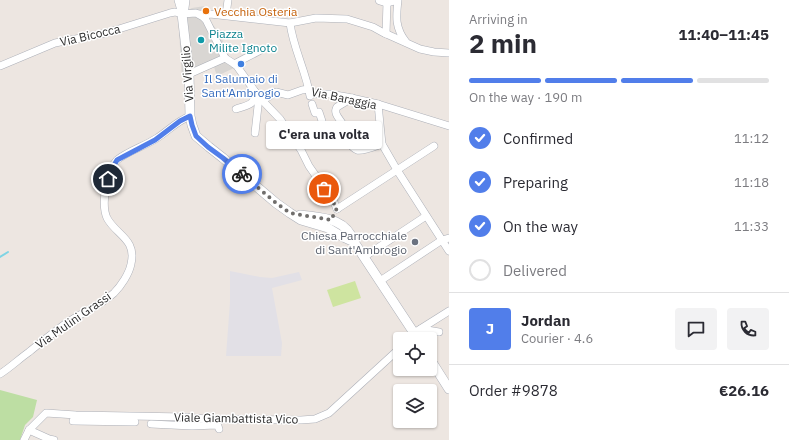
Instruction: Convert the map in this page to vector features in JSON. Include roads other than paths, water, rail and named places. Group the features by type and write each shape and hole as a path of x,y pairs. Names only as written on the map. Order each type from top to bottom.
{"main road":[{"name":"Via Virgilio","path":"185,0 182,14 188,74 190,116 196,136 290,213 329,224"},
{"path":"329,224 342,224 350,231 354,242 413,332"},
{"path":"437,370 449,389"}],"street":[{"path":"178,0 182,14 196,13 206,15 226,15 290,23 316,18 347,19 373,27 420,49 449,53"},
{"path":"226,15 228,0"},
{"path":"386,34 390,0"},
{"path":"390,0 397,11 398,29 400,35 407,44"},
{"name":"Via Bicocca","path":"0,66 55,43 106,33 170,13 175,12 182,14"},
{"path":"196,13 206,20 225,58 236,65 259,96 280,119 337,208"},
{"path":"290,23 309,92"},
{"path":"234,64 261,50"},
{"path":"188,74 225,58"},
{"name":"Via Baraggia","path":"259,96 276,92 288,95 302,90 316,94 329,94 378,104 449,126"},
{"path":"236,109 252,103 255,98 259,96"},
{"path":"255,133 259,96"},
{"path":"352,98 336,109 335,113 342,123 338,131 353,148 357,150 382,144"},
{"path":"312,104 315,113 319,112 322,121"},
{"path":"378,104 382,144 395,171 426,216 445,239 449,251"},
{"name":"Via Mulini Grassi","path":"0,374 67,323 101,303 122,283 131,265 132,256 128,242 111,223 106,214 104,197 112,169 117,160 155,140 180,121 190,116"},
{"path":"329,224 337,208 434,146"},
{"path":"364,257 426,216"},
{"path":"380,281 445,239"},
{"path":"419,332 449,311"},
{"name":"Viale Giambattista Vico","path":"29,430 46,413 76,415 105,421 185,417 206,419 315,419 329,414 393,355"},
{"path":"185,417 185,426"},
{"path":"73,421 136,422"},
{"path":"151,424 185,426 216,425 219,429"},
{"path":"24,440 29,430 54,440"}],"waterway":[{"path":"0,257 8,252"}],"place":[{"name":"Vecchia Osteria","path":"206,11"},
{"name":"Piazza Milite Ignoto","path":"201,40"},
{"name":"Il Salumaio di Sant'Ambrogio","path":"241,64"},
{"name":"C'era una volta","path":"324,189"},
{"name":"Chiesa Parrocchiale di Sant'Ambrogio","path":"415,242"}]}
